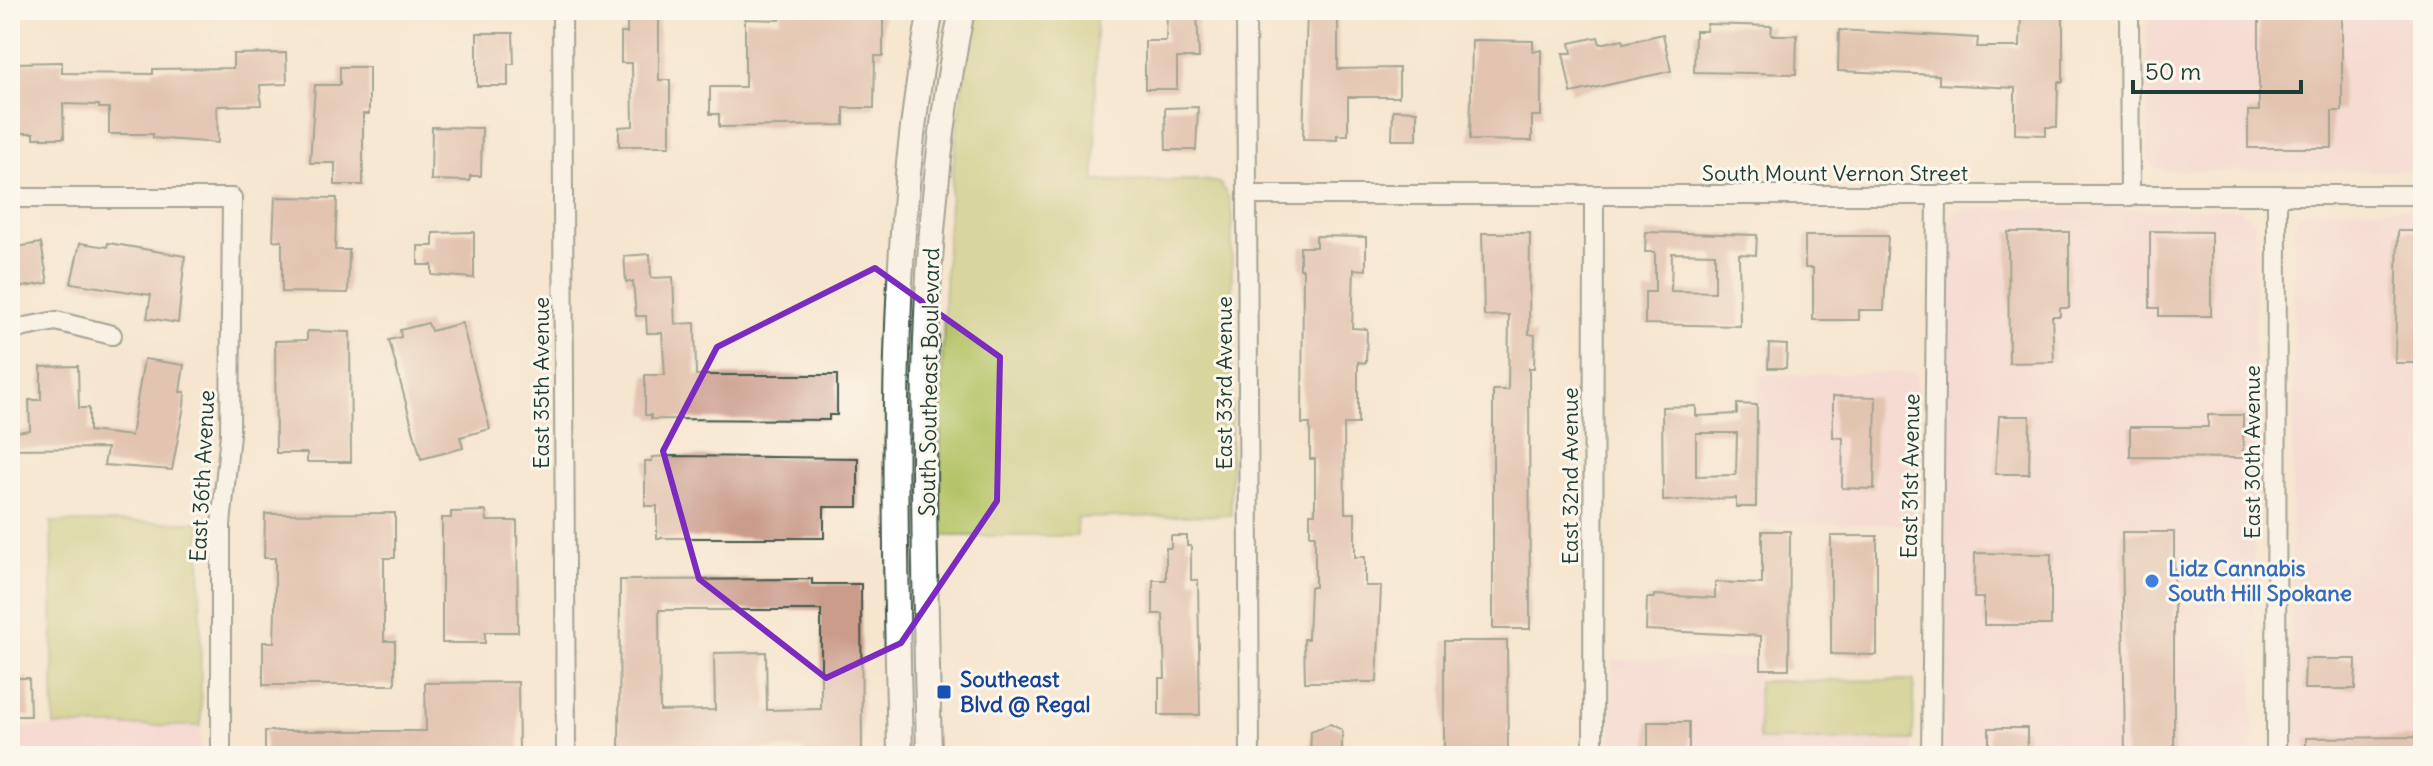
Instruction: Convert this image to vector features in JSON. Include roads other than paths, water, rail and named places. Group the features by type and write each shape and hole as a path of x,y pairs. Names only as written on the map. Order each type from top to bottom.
{"main road":[{"name":"South Southeast Boulevard","path":"900,756 897,492 900,281 911,146 931,10"},
{"name":"South Southeast Boulevard","path":"929,756 927,306 939,155 948,81 962,10"}],"street":[{"name":"East 35th Avenue","path":"562,10 566,756"},
{"name":"East 33rd Avenue","path":"1246,10 1250,756"},
{"path":"2129,10 2130,197"},
{"name":"South Mount Vernon Street","path":"1247,195 2423,195"},
{"name":"East 32nd Avenue","path":"1593,756 1594,196"},
{"name":"East 30th Avenue","path":"2276,756 2277,196"},
{"name":"East 31st Avenue","path":"1931,756 1937,197"},
{"name":"East 36th Avenue","path":"10,198 232,198 230,434 221,525 221,756"},
{"path":"10,330 56,321 112,335"}],"place":[{"name":"Lidz Cannabis South Hill Spokane","path":"2152,581"},
{"name":"Southeast Blvd @ Regal","path":"944,692"}]}
